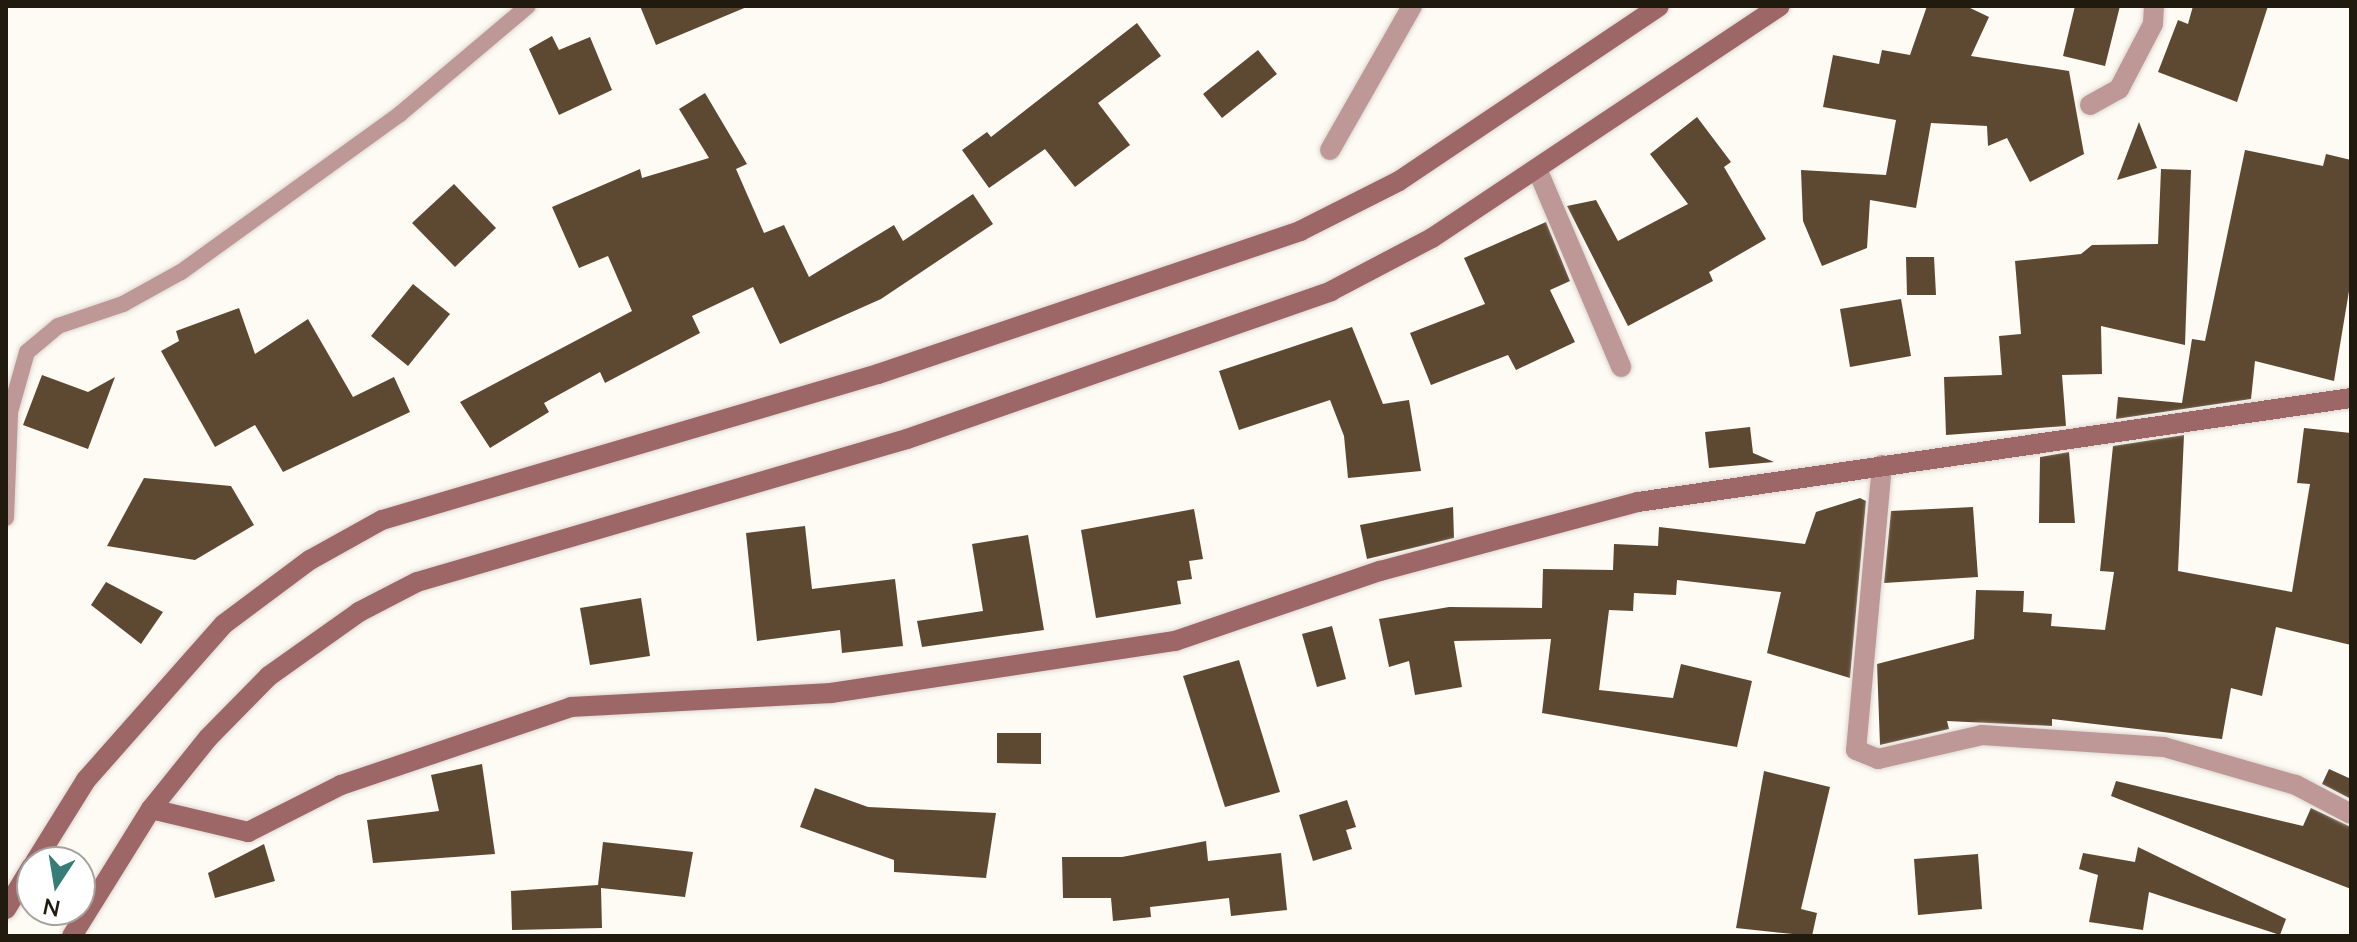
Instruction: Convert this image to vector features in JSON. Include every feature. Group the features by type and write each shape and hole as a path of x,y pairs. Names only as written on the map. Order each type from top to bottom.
{"main road":[{"path":"44,846 86,780 224,624 310,560 382,520 878,374 1300,231 1399,181 1659,6"},
{"path":"72,936 151,809 269,676 359,612 417,582 907,439 1331,291 1538,171 1780,6"},
{"path":"151,809 248,832 341,785 571,707 831,693 1175,641 1380,571 1638,502 2351,398"}],"street":[{"path":"1330,150 1412,6"},
{"path":"2090,105 2119,89 2153,24 2154,6"},
{"path":"1538,171 1621,367"},
{"path":"1882,465 1856,750 1878,759 1982,735 2164,747 2296,785 2351,814"}],"lane":[{"path":"6,518 10,412 27,352 58,326 123,304 181,272 400,114 528,6"}],"building":[{"path":"640,6 749,6 656,45"},
{"path":"1927,6 1966,6 1989,17 1971,56 2069,71 2084,154 2030,182 2007,138 1988,146 1987,126 1931,123 1916,208 1870,200 1867,248 1822,266 1803,221 1801,170 1886,175 1896,120 1823,107 1833,55 1879,64 1882,50 1910,55"},
{"path":"2075,6 2120,6 2105,66 2063,56"},
{"path":"2193,6 2268,6 2237,102 2158,72 2178,20 2188,24"},
{"path":"1137,23 1161,56 1098,103 1130,145 1075,187 1045,149 989,188 962,150 987,132 991,137"},
{"path":"552,36 559,50 590,37 612,90 559,115 529,49"},
{"path":"1258,50 1277,74 1222,118 1203,94"},
{"path":"705,93 747,164 736,169 764,233 784,225 809,277 894,225 903,241 973,194 993,224 881,299 780,344 753,287 692,316 700,333 605,383 600,372 544,403 549,412 490,448 460,402 632,311 608,256 579,268 552,207 640,169 642,178 709,158 679,109"},
{"path":"1697,117 1731,162 1724,167 1766,239 1709,272 1713,281 1628,326 1567,206 1596,200 1618,241 1688,204 1650,154"},
{"path":"2139,122 2157,168 2117,180"},
{"path":"2245,150 2323,166 2326,154 2351,160 2351,279 2334,381 2255,361 2251,399 2116,419 2118,397 2182,403 2192,339 2205,341"},
{"path":"2161,169 2191,170 2185,345 2101,326 2102,374 2062,375 2066,426 1946,435 1944,377 2002,375 1999,336 2021,334 2015,261 2081,254 2092,245 2158,244"},
{"path":"454,184 496,228 455,267 412,223"},
{"path":"1546,222 1570,281 1550,290 1575,342 1516,370 1508,355 1431,385 1410,333 1485,304 1464,258"},
{"path":"1906,257 1934,257 1936,295 1907,295"},
{"path":"413,284 450,314 408,366 371,336"},
{"path":"1901,299 1911,356 1850,367 1840,309"},
{"path":"239,308 255,354 308,319 353,397 394,377 410,412 283,472 255,425 215,447 161,351 179,341 176,331"},
{"path":"1352,327 1383,404 1409,400 1421,471 1348,478 1344,436 1330,400 1239,430 1219,371"},
{"path":"42,375 88,392 115,377 88,449 23,425"},
{"path":"1750,427 1753,453 1774,462 1709,468 1705,432"},
{"path":"2304,428 2351,433 2351,645 2276,627 2262,696 2231,688 2222,739 2052,719 2052,726 1947,721 1949,729 1880,745 1877,664 1974,639 1976,590 2024,591 2023,612 2052,614 2051,626 2105,630 2114,572 2100,571 2113,446 2184,435 2178,571 2292,592 2310,484 2297,483"},
{"path":"2069,452 2075,523 2039,523 2040,457"},
{"path":"144,478 231,486 254,525 195,560 107,546"},
{"path":"1860,498 1866,501 1850,678 1767,653 1781,592 1677,580 1676,595 1634,593 1633,611 1609,610 1599,690 1673,698 1681,664 1752,681 1737,747 1542,713 1551,639 1454,641 1462,687 1415,695 1409,661 1389,667 1379,619 1449,607 1542,608 1543,569 1613,570 1614,544 1658,546 1659,527 1805,544 1816,512"},
{"path":"1453,507 1454,538 1367,559 1360,525"},
{"path":"1973,507 1978,577 1884,583 1891,511"},
{"path":"1194,509 1203,559 1189,561 1192,579 1177,581 1181,604 1096,618 1081,530"},
{"path":"805,526 812,589 895,579 903,646 842,653 840,630 757,641 746,533"},
{"path":"1028,535 1044,630 922,647 917,621 983,611 972,544"},
{"path":"106,582 163,612 141,644 91,605"},
{"path":"641,598 650,656 590,665 580,608"},
{"path":"1332,626 1346,679 1317,687 1302,634"},
{"path":"1239,660 1280,792 1225,807 1183,676"},
{"path":"997,733 1041,733 1041,764 997,763"},
{"path":"482,764 495,854 373,863 367,820 439,811 431,775"},
{"path":"2329,769 2351,779 2351,799 2322,784"},
{"path":"1764,771 1830,787 1801,909 1817,913 1812,936 1736,928"},
{"path":"2116,781 2303,826 2311,808 2351,827 2351,889 2111,796"},
{"path":"815,788 868,807 996,813 986,878 894,872 894,860 800,827"},
{"path":"1347,800 1356,827 1346,830 1352,849 1313,861 1299,815"},
{"path":"1206,841 1208,861 1281,853 1287,910 1231,916 1229,898 1150,907 1151,917 1113,921 1111,898 1063,898 1062,857 1122,857"},
{"path":"603,842 693,852 685,897 601,888 602,928 512,930 511,891 598,885"},
{"path":"264,844 275,881 215,898 208,873"},
{"path":"2138,847 2286,919 2280,935 2149,892 2143,930 2089,922 2098,875 2079,869 2083,853 2135,862"},
{"path":"1978,854 1982,909 1918,915 1914,859"}]}
